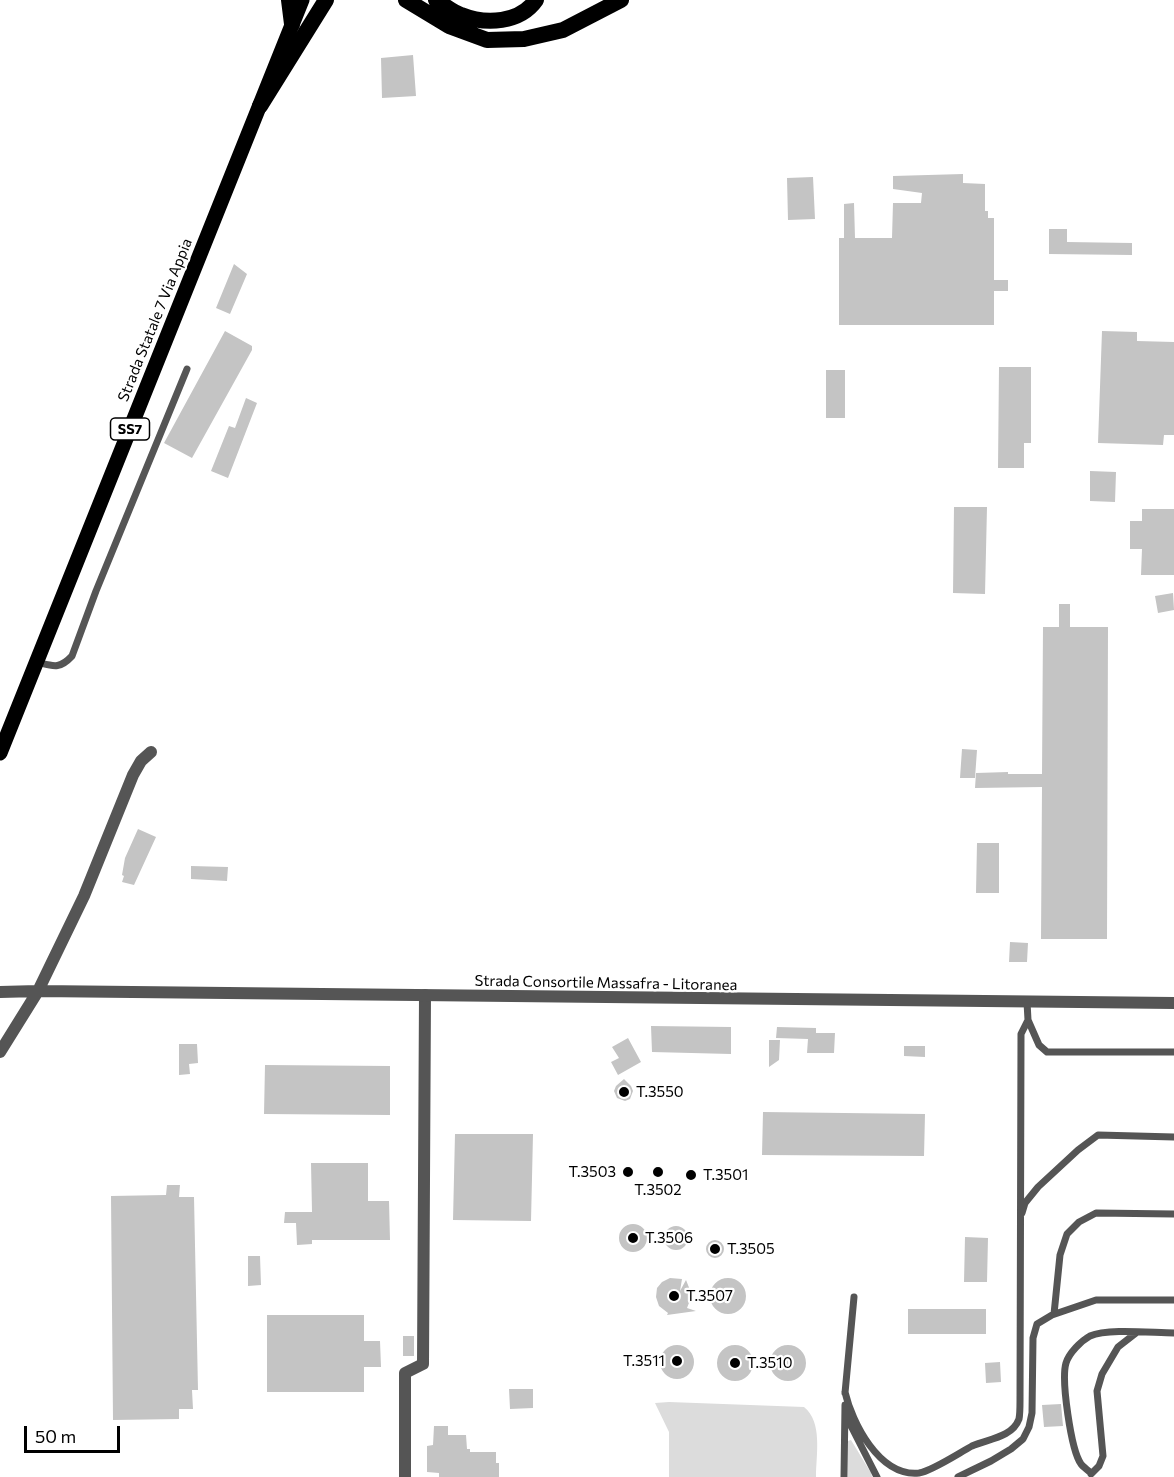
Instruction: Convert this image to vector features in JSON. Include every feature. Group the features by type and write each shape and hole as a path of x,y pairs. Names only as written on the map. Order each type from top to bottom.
{"highway":[{"path":"289,0 292,24"},
{"path":"260,106 326,0"},
{"path":"406,0 449,26 487,40 524,39 563,30 621,0"},
{"path":"436,0 462,16 493,22 515,18 533,5 536,0"}],"main road":[{"name":"Strada Statale 7 Via Appia","path":"0,753 302,0"}],"street":[{"path":"0,1052 38,991 84,896 133,775 141,761 151,752"},
{"name":"Strada Consortile Massafra - Litoranea","path":"0,992 1174,1003"},
{"path":"405,1477 405,1373 423,1364 425,995"}],"lane":[{"path":"36,662 55,666 65,664 72,656 186,369"},
{"path":"1027,1002 1028,1020 1039,1045 1047,1052 1174,1052"},
{"path":"845,1392 849,1410 863,1438 883,1461 909,1473 920,1473 975,1444 999,1437 1012,1429 1018,1420 1020,1401 1021,1034 1028,1020"},
{"path":"1020,1221 1025,1203 1038,1187 1098,1135 1174,1137"},
{"path":"1054,1314 1060,1255 1068,1234 1079,1222 1096,1212 1174,1214"},
{"path":"844,1477 845,1392 854,1297"},
{"path":"958,1477 1011,1449 1023,1438 1029,1427 1034,1392 1033,1338 1037,1324 1054,1314 1096,1300 1174,1300"},
{"path":"1136,1333 1118,1347 1102,1374 1097,1391 1103,1456 1099,1466 1091,1475 1081,1465 1075,1452 1067,1405 1066,1364 1072,1351 1090,1336 1103,1333 1136,1333 1174,1333"},
{"path":"845,1392 849,1422 877,1477"}],"shaded area":[{"path":"655,1403 804,1407 810,1413 816,1430 816,1477 669,1477 669,1432"},
{"path":"851,1440 872,1477 848,1477 848,1441"}],"building":[{"path":"413,55 416,96 382,98 381,58"},
{"path":"963,174 963,183 985,184 985,211 988,211 988,218 994,218 994,280 1008,280 1008,291 994,291 994,325 839,325 839,238 844,238 844,204 854,203 855,238 892,238 893,203 921,203 922,193 893,189 893,176"},
{"path":"813,177 815,219 788,220 787,178"},
{"path":"1049,229 1067,229 1067,242 1132,243 1132,255 1049,254"},
{"path":"234,264 247,274 230,314 216,308"},
{"path":"225,331 252,346 252,350 192,458 164,443"},
{"path":"1102,331 1137,332 1137,341 1174,342 1174,435 1164,435 1163,445 1098,443"},
{"path":"999,367 1031,367 1031,443 1024,443 1024,468 998,468"},
{"path":"826,370 845,370 845,418 826,418"},
{"path":"246,398 257,403 228,478 211,471 229,426 235,428"},
{"path":"1090,471 1116,472 1115,502 1090,501"},
{"path":"954,507 987,507 985,594 953,593"},
{"path":"1142,509 1174,509 1174,575 1141,575 1142,549 1130,549 1130,521 1142,521"},
{"path":"1173,593 1174,610 1158,613 1155,596"},
{"path":"1059,604 1070,604 1070,627 1108,627 1107,939 1041,939 1042,787 975,788 976,773 1042,774 1043,627 1059,627"},
{"path":"962,749 977,750 975,778 960,778"},
{"path":"138,829 156,837 134,885 122,882 124,876 122,875 125,858"},
{"path":"977,843 999,843 999,893 976,893"},
{"path":"191,866 228,867 227,881 191,879"},
{"path":"1010,942 1028,943 1027,962 1009,962"},
{"path":"651,1026 731,1027 731,1054 652,1052"},
{"path":"777,1027 816,1028 816,1033 835,1033 834,1053 807,1053 808,1039 776,1038"},
{"path":"628,1038 641,1062 618,1075 611,1062 619,1058 612,1047"},
{"path":"769,1040 780,1040 779,1060 769,1067"},
{"path":"179,1044 197,1044 198,1063 189,1064 190,1074 179,1075"},
{"path":"904,1046 925,1046 925,1057 904,1056"},
{"path":"265,1065 390,1066 390,1115 264,1114"},
{"name":"T.3550","path":"624,1079 633,1091 630,1099 625,1101 617,1098 614,1091"},
{"path":"763,1112 925,1114 924,1156 762,1155"},
{"path":"455,1134 533,1134 531,1221 453,1220"},
{"path":"311,1163 368,1163 368,1201 389,1201 390,1240 312,1240 312,1244 297,1245 296,1223 284,1223 285,1212 312,1212"},
{"path":"167,1185 180,1185 179,1197 194,1197 198,1390 192,1390 193,1409 179,1409 179,1419 113,1420 111,1196 166,1195"},
{"name":"T.3506","path":"633,1224 643,1228 647,1238 643,1248 633,1252 623,1248 619,1238 623,1228"},
{"path":"676,1226 685,1229 688,1238 685,1247 676,1250 667,1247 664,1238 667,1229"},
{"path":"965,1237 988,1238 987,1282 964,1282"},
{"name":"T.3505","path":"715,1240 723,1245 724,1249 719,1257 715,1258 707,1253 706,1249 711,1241"},
{"path":"248,1256 260,1256 261,1285 248,1286"},
{"name":"T.3507","path":"670,1278 682,1279 680,1291 686,1280 692,1295 687,1308 696,1311 667,1315 668,1313 659,1306 656,1297 657,1288"},
{"path":"728,1278 741,1283 746,1296 741,1309 728,1314 715,1309 710,1296 715,1283"},
{"path":"908,1309 986,1309 986,1334 908,1334"},
{"path":"267,1315 364,1315 364,1341 380,1341 381,1367 364,1367 364,1392 267,1392"},
{"path":"403,1336 414,1336 414,1356 403,1356"},
{"name":"T.3511","path":"677,1345 689,1350 694,1362 689,1374 677,1379 665,1374 660,1362 665,1350"},
{"name":"T.3510","path":"735,1345 748,1350 753,1363 748,1376 735,1381 722,1376 717,1363 722,1350"},
{"path":"788,1345 800,1351 806,1363 800,1375 788,1381 776,1375 770,1363 776,1351"},
{"path":"1000,1362 1001,1382 986,1383 985,1363"},
{"path":"509,1389 533,1389 533,1408 510,1409"},
{"path":"1061,1404 1063,1426 1044,1427 1042,1405"},
{"path":"434,1426 448,1426 448,1435 466,1435 467,1449 470,1449 470,1452 496,1452 499,1477 439,1477 439,1473 427,1472 427,1446 433,1445"}],"place":[{"name":"T.3550","path":"624,1092"},
{"name":"T.3503","path":"628,1172"},
{"name":"T.3502","path":"658,1172"},
{"name":"T.3501","path":"691,1175"},
{"name":"T.3506","path":"633,1238"},
{"name":"T.3505","path":"715,1249"},
{"name":"T.3507","path":"674,1296"},
{"name":"T.3511","path":"677,1361"},
{"name":"T.3510","path":"735,1363"}]}
